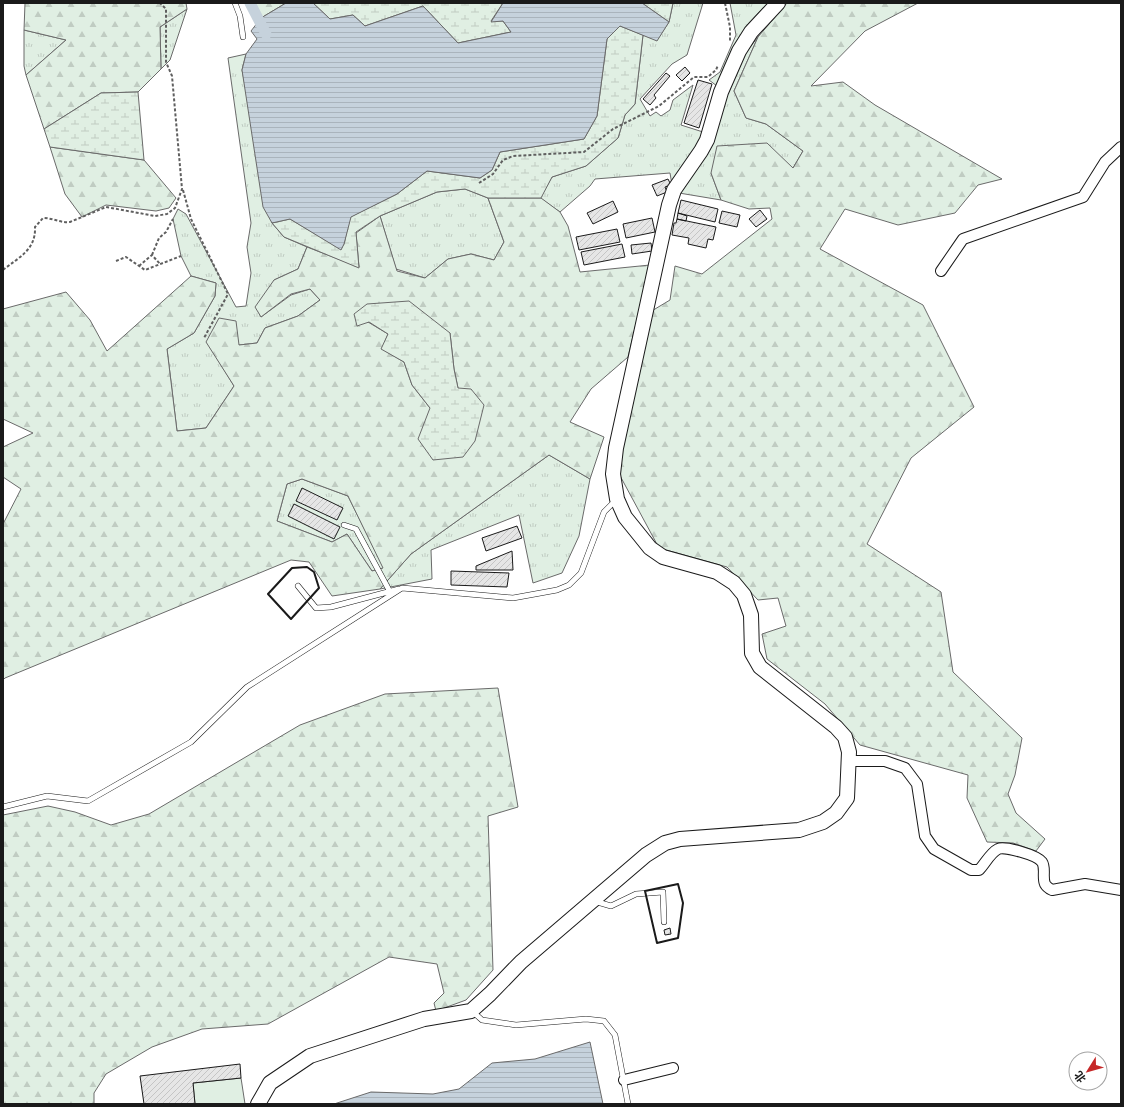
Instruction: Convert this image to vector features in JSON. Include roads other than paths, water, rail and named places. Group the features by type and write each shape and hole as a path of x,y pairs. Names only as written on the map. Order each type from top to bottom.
{"street":[{"path":"258,1104 270,1083 310,1056 424,1019 471,1010 490,994 521,962 593,900 646,855 665,843 680,839 799,830 823,822 836,813 847,798 849,752 846,737 836,727 760,667 752,654 751,615 744,595 734,582 717,572 663,557 650,548 625,517 616,499 613,474 616,448 669,205 674,190 707,140 721,92 739,50 751,32 778,3"},
{"path":"941,271 963,239 1082,197 1105,162 1121,147"},
{"path":"849,761 885,761 905,768 917,784 925,836 934,849 971,870 979,870 994,852 1000,848 1037,857 1043,863 1045,883 1052,890 1085,884 1121,890"},
{"path":"624,1080 673,1068"}],"lane":[{"path":"236,5 243,37"},
{"path":"298,586 316,608 330,607 389,590 402,588 513,598 557,590 569,585 581,573 604,512 616,499"},
{"path":"344,525 356,529 389,590"},
{"path":"3,807 46,796 88,801 191,742 247,687 402,588"},
{"path":"593,900 611,906 636,894 663,892 664,922"},
{"path":"471,1010 482,1020 516,1025 586,1018 604,1021 614,1035 628,1104"}],"waterway":[{"path":"250,3 266,34"}]}
